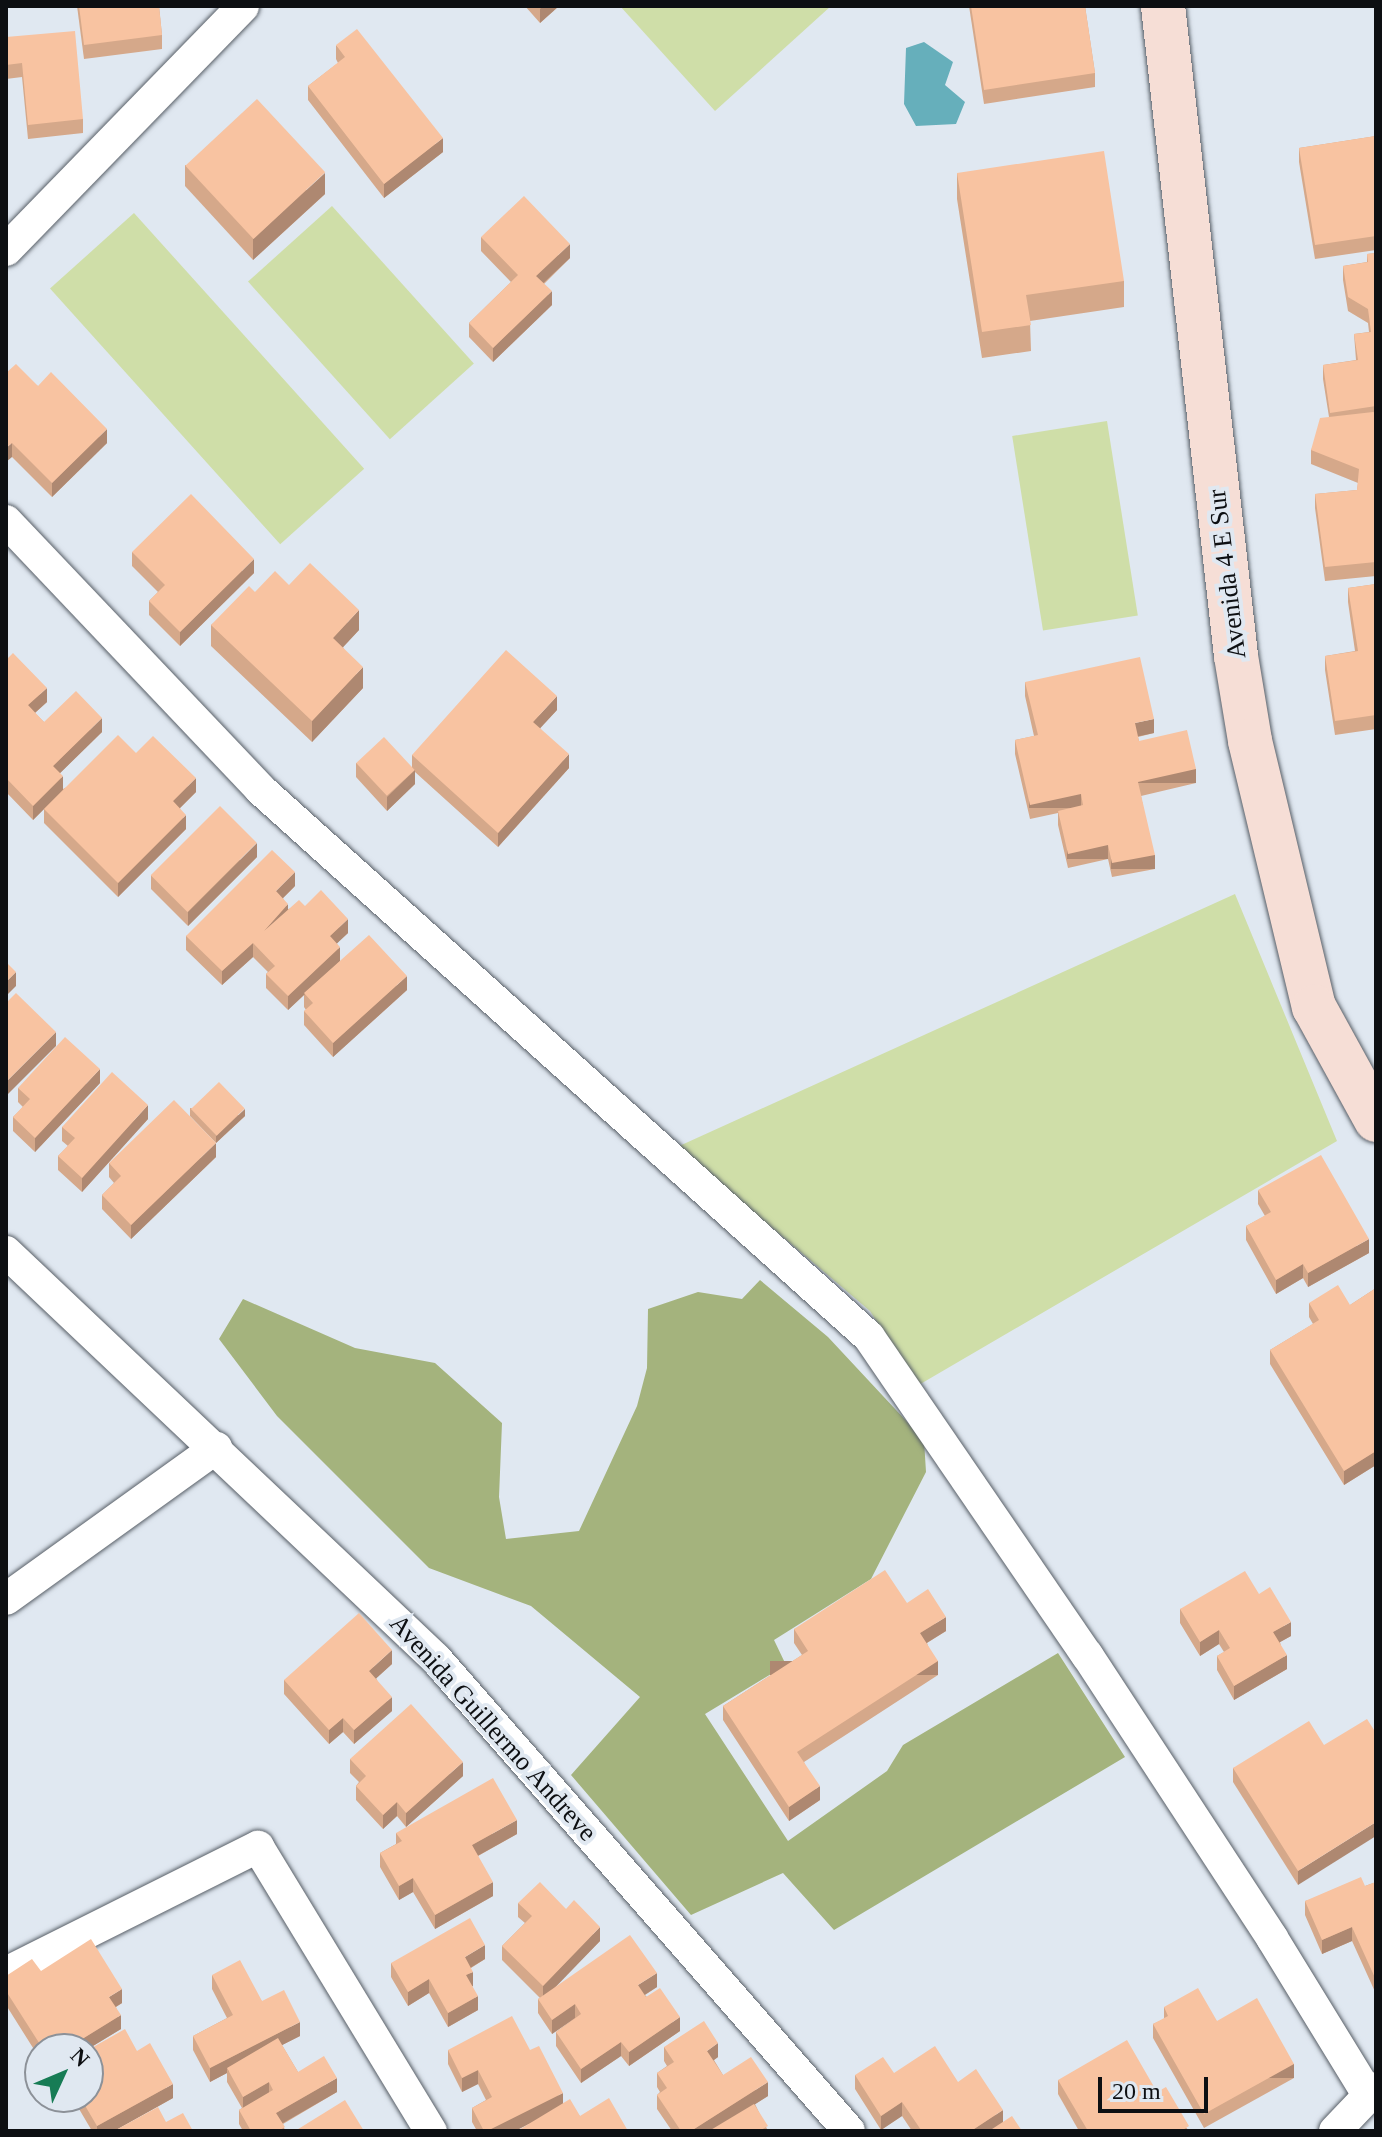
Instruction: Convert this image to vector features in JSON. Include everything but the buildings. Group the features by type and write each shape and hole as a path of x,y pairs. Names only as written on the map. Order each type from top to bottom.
{"street":[{"path":"6,250 243,6"},
{"name":"Avenida 4 E Sur","path":"1163,6 1236,656 1250,741 1314,1007 1376,1120"},
{"path":"6,521 260,789 869,1337 1087,1655 1372,2091 1335,2131"},
{"name":"Avenida Guillermo Andreve","path":"6,1252 436,1659 849,2131"},
{"path":"6,1599 216,1448"},
{"path":"6,1973 258,1847 431,2131"}],"green space":[{"path":"620,6 831,6 715,111"},
{"path":"332,206 474,364 390,439 248,282"},
{"path":"134,213 364,469 280,544 50,289"},
{"path":"1107,421 1138,616 1043,631 1012,436"},
{"path":"1235,894 1337,1141 917,1386 870,1311 677,1147"},
{"path":"760,1280 828,1337 924,1440 926,1472 871,1579 774,1640 786,1665 705,1714 788,1841 887,1771 903,1745 1058,1653 1125,1757 834,1930 783,1873 691,1915 571,1775 640,1697 531,1606 429,1568 277,1416 219,1339 243,1299 355,1348 435,1363 502,1423 499,1497 506,1539 579,1531 637,1406 647,1368 648,1309 698,1292 742,1299"}],"water":[{"path":"924,42 953,62 945,85 965,102 956,124 916,126 904,104 906,48"}]}
